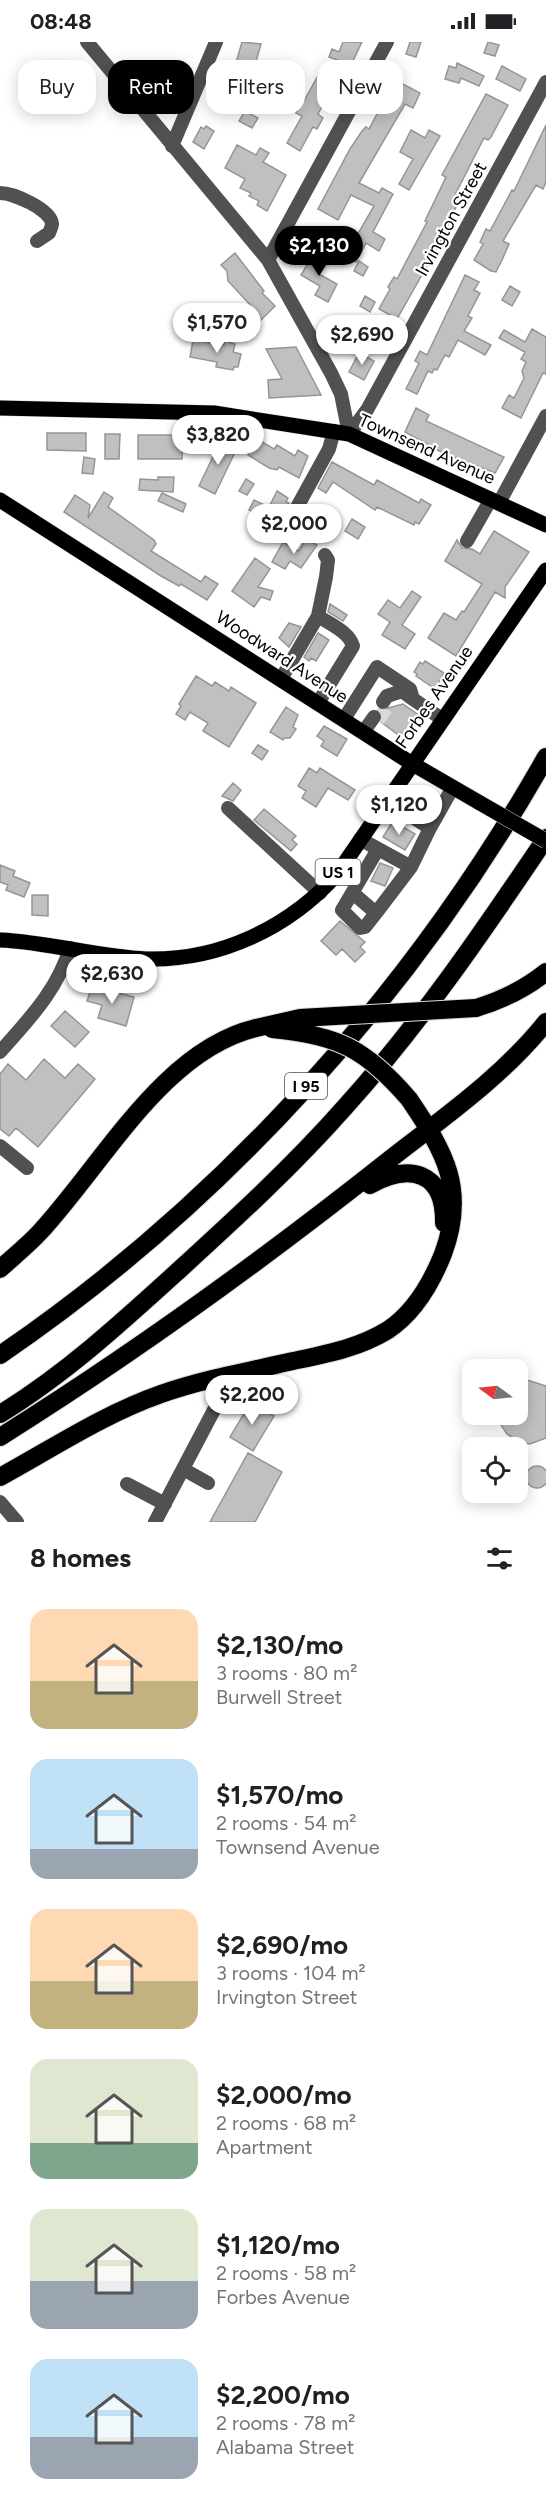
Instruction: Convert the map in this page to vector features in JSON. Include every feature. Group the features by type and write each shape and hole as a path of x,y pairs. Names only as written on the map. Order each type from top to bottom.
{"highway":[{"name":"I 95","path":"0,1355 155,1236 218,1178 291,1102 375,1006 426,939 487,852 546,757"},
{"name":"I 95","path":"0,1414 64,1370 158,1289 252,1203 318,1137 399,1043 546,839"},
{"path":"0,1269 40,1233 177,1070 211,1044 256,1028 300,1018 476,1008 496,1002 530,985 546,972"},
{"path":"0,1437 79,1388 222,1290 501,1071 546,1022"},
{"path":"0,1477 93,1425 161,1394 346,1349 369,1340 389,1329 408,1313 429,1285 438,1265 455,1211 448,1169 429,1128 386,1071 355,1049 310,1033 256,1028"},
{"path":"331,1206 398,1172 424,1177 434,1188 444,1209 438,1265"}],"main road":[{"name":"Townsend Avenue","path":"0,408 214,413 341,432 546,525"},
{"name":"Woodward Avenue","path":"0,500 411,763 546,839"},
{"name":"Forbes Avenue","path":"0,940 32,942 146,959 183,957 220,950 282,922 321,892 337,874 411,763 546,570"}],"street":[{"path":"87,42 268,260 341,394 341,432"},
{"path":"172,146 216,42"},
{"path":"268,260 387,42"},
{"name":"Irvington Street","path":"290,520 329,449 341,432 367,410 546,82"},
{"path":"0,193 20,198 48,216 52,224 49,233 37,241"},
{"path":"467,541 495,501 546,417"},
{"path":"281,679 318,616 328,560 325,555"},
{"path":"318,616 342,631 351,640 353,646 318,703"},
{"path":"344,719 377,667 410,689 413,699"},
{"path":"386,704 387,696 402,692 442,719"},
{"path":"366,733 376,718"},
{"path":"378,849 354,894 342,910 360,928 365,927 411,867 429,828 453,787"},
{"path":"386,800 429,828"},
{"path":"228,808 321,892"},
{"path":"360,839 411,867"},
{"path":"354,894 376,913"},
{"path":"0,1052 48,998 63,970 70,948"},
{"path":"0,1146 27,1168"},
{"path":"155,1522 215,1408"},
{"path":"183,1469 208,1484"},
{"path":"127,1484 165,1504"},
{"path":"0,1502 17,1522"}],"building":[{"path":"242,42 261,44 256,60 237,60"},
{"path":"343,42 362,42 353,60 337,60 329,57 332,49 339,52"},
{"path":"410,42 421,42 416,57 406,54"},
{"path":"488,42 499,45 495,56 484,53"},
{"path":"457,63 484,76 479,86 461,78 459,83 445,79 449,66 456,68"},
{"path":"502,66 526,79 520,91 496,79"},
{"path":"317,77 317,114 323,118 317,129 313,127 300,151 287,143 302,116 298,114 305,114 305,99"},
{"path":"403,84 420,93 413,108 405,104 403,107"},
{"path":"486,94 508,105 491,137 488,140 484,138 456,193 461,196 440,243 397,319 379,309 390,289 388,287 394,277 397,279 427,222 425,221 446,177 442,175"},
{"path":"243,114 251,114 258,118 252,128 239,121"},
{"path":"377,114 399,114 359,183 379,193 382,188 393,194 373,232 385,239 379,251 366,243 356,262 345,256 374,206 351,195 338,220 318,209 350,149 362,131 366,127 369,129"},
{"path":"546,125 546,182 543,189 536,185 503,241 509,244 496,272 491,271 474,260 483,244 480,242 486,229 490,231 512,190 514,191"},
{"path":"206,126 214,131 204,149 193,142 201,127 204,129"},
{"path":"411,130 425,138 429,130 440,136 409,190 399,184 413,159 400,152"},
{"path":"237,145 256,155 260,148 269,153 263,162 286,175 267,211 257,205 259,201 249,196 251,193 240,188 245,179 225,168"},
{"path":"315,252 328,260 319,274 337,284 328,302 315,295 320,286 301,275"},
{"path":"235,253 264,291 262,293 275,306 260,321 251,312 254,309 228,281 227,271 221,265"},
{"path":"359,261 368,267 363,276 354,271"},
{"path":"465,275 479,282 474,290 480,293 468,316 472,318 464,331 491,345 485,355 458,340 449,357 445,355 437,370 434,369 432,373 428,371 417,394 406,389 419,363 415,361 420,351 427,355"},
{"path":"510,286 520,292 512,306 502,300"},
{"path":"365,296 375,302 370,312 360,306"},
{"path":"532,329 546,337 546,374 543,373 521,418 502,408 509,395 514,398 524,378 522,371 526,362 521,359 525,352 499,338 504,330 525,342"},
{"path":"193,340 224,345 225,341 235,344 233,352 241,354 238,367 234,367 233,370 216,367 217,362 190,357"},
{"path":"296,347 321,395 269,398 268,380 282,379 266,349"},
{"path":"359,353 374,361 364,380 349,372"},
{"path":"416,408 429,415 426,421 504,457 495,473 443,453 405,432"},
{"path":"174,432 183,432 182,459 138,459 138,435 173,435"},
{"path":"47,433 86,433 86,451 47,450"},
{"path":"105,434 120,434 119,459 105,459"},
{"path":"222,438 238,446 215,494 199,486"},
{"path":"257,439 274,449 277,445 295,456 298,450 308,456 299,478 279,467 277,470 269,468 248,455"},
{"path":"84,457 95,459 93,474 82,473"},
{"path":"332,462 374,485 377,480 419,503 421,499 431,505 419,524 415,522 414,525 377,507 375,510 333,482 326,493 318,488"},
{"path":"158,477 174,477 173,492 139,490 140,479 158,480"},
{"path":"246,479 254,484 247,495 239,491"},
{"path":"277,491 288,498 286,502 289,503 278,522 284,526 276,542 260,533 262,528 258,526 263,517 249,510 254,500 269,507"},
{"path":"104,492 113,498 108,507 154,540 156,544 151,551 201,582 205,576 218,584 207,600 181,584 179,586 161,576 64,512 75,495 90,505 88,518"},
{"path":"162,493 186,504 183,512 158,501"},
{"path":"352,519 365,527 358,539 345,531"},
{"path":"494,531 529,552 505,587 505,598 495,592 456,656 428,638 444,613 456,620 462,611 464,612 482,584 445,561 457,540 462,548 472,549 480,554"},
{"path":"306,539 317,545 301,568 290,561 285,569 272,562 283,542 299,551"},
{"path":"255,558 270,569 258,587 273,591 270,600 261,597 254,607 232,591"},
{"path":"412,591 421,597 402,625 415,634 405,649 382,635 390,622 378,614 388,600 400,608"},
{"path":"330,604 347,615 343,621 328,612"},
{"path":"289,623 301,627 289,647 279,638"},
{"path":"318,633 329,640 316,661 311,658 309,661 304,657"},
{"path":"425,661 444,673 435,689 416,676 414,672 420,662 423,664"},
{"path":"196,676 212,686 215,682 229,691 231,687 256,703 229,747 203,731 208,723 190,712 185,720 176,714 181,706 179,704"},
{"path":"403,704 420,716 408,732 397,734 381,722 383,717 380,710"},
{"path":"286,707 298,715 293,727 296,729 290,738 283,740 270,732"},
{"path":"324,726 347,739 337,756 321,746 324,741 317,736"},
{"path":"258,745 268,751 262,760 252,753"},
{"path":"309,768 317,773 320,768 355,790 348,800 328,788 316,807 302,798 306,791 298,786"},
{"path":"233,783 241,790 233,801 222,796"},
{"path":"264,809 296,836 292,840 297,844 291,851 254,820"},
{"path":"393,821 415,834 405,850 383,837"},
{"path":"380,863 393,868 385,886 371,881"},
{"path":"0,865 15,871 13,876 30,883 24,897 6,890 8,885 0,882"},
{"path":"32,895 48,895 48,916 32,915"},
{"path":"340,921 365,942 360,947 365,952 355,962 342,949 336,955 321,941"},
{"path":"92,986 134,997 126,1026 98,1018 102,1005 87,1001"},
{"path":"65,1011 89,1032 75,1047 51,1026"},
{"path":"44,1059 65,1078 78,1064 95,1079 38,1147 16,1128 9,1136 0,1129 0,1074 8,1064 26,1080"},
{"path":"528,1380 546,1386 546,1438 530,1444 528,1444 528,1437 512,1437 501,1425 528,1425"},
{"path":"251,1402 274,1416 253,1451 230,1437"},
{"path":"248,1453 282,1472 255,1522 210,1522"},
{"path":"541,1467 547,1473 545,1485 537,1488 529,1485 529,1469"}],"tunnel":[{"path":"378,720 388,705"}]}
